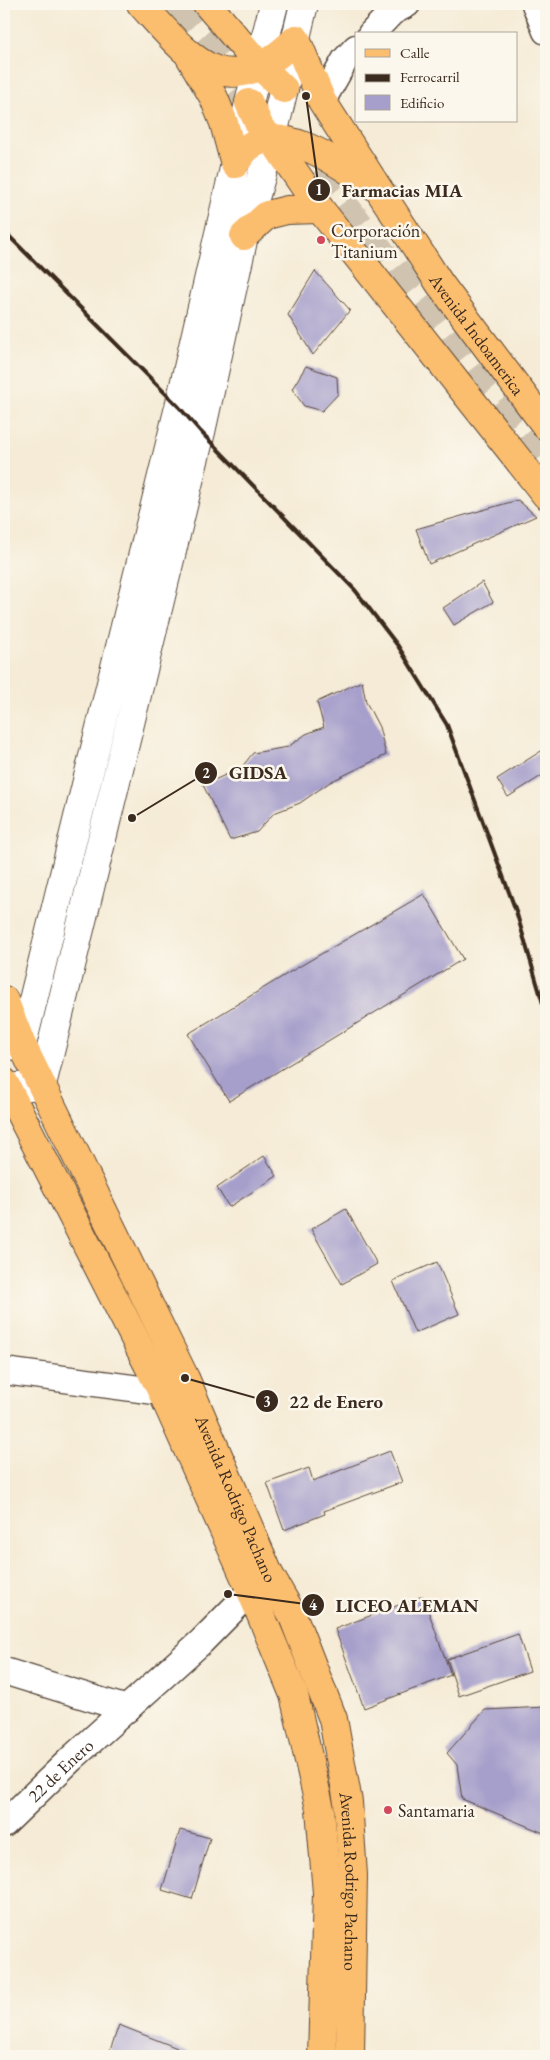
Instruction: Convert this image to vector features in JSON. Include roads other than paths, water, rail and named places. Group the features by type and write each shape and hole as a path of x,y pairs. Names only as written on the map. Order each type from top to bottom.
{"main road":[{"path":"140,4 189,55 214,98 224,123 235,164"},
{"path":"207,4 259,65 284,89"},
{"path":"189,55 217,71 236,74 259,65 284,51 296,39 322,101 379,190"},
{"path":"249,103 261,129 272,139 320,209 546,495"},
{"path":"235,164 247,147 272,139"},
{"name":"Avenida Indoamerica","path":"272,139 304,145 329,156 379,190 440,284 546,426"},
{"path":"244,236 267,215 287,210 320,209"},
{"name":"Avenida Rodrigo Pachano","path":"4,1000 13,1045 42,1085 185,1378 260,1582 294,1695 320,1809 327,1893 322,2056"},
{"name":"Avenida Rodrigo Pachano","path":"5,1086 260,1582 292,1614 333,1719 348,1802 353,1875 350,2056"}],"street":[{"path":"13,1045 179,407 249,103 274,4"},
{"path":"5,1086 42,1085 201,432 244,236 272,139 304,4"},
{"path":"373,32 392,12 407,4"},
{"path":"535,4 546,30"},
{"path":"322,101 345,60 355,49"},
{"path":"4,1371 162,1392"},
{"name":"22 de Enero","path":"4,1824 202,1641 260,1582"},
{"path":"4,1671 127,1709"}],"tunnel":[{"path":"176,4 234,67"},
{"path":"207,58 262,122"},
{"path":"291,137 546,462"}],"railway":[{"path":"4,231 179,407 355,590 398,646 447,725 516,911 546,1014"}],"place":[{"name":"Farmacias MIA","path":"306,96"},
{"name":"Corporación Titanium","path":"321,240"},
{"name":"GIDSA","path":"132,818"},
{"name":"22 de Enero","path":"185,1378"},
{"name":"LICEO ALEMAN","path":"228,1594"},
{"name":"Santamaria","path":"388,1810"}]}
